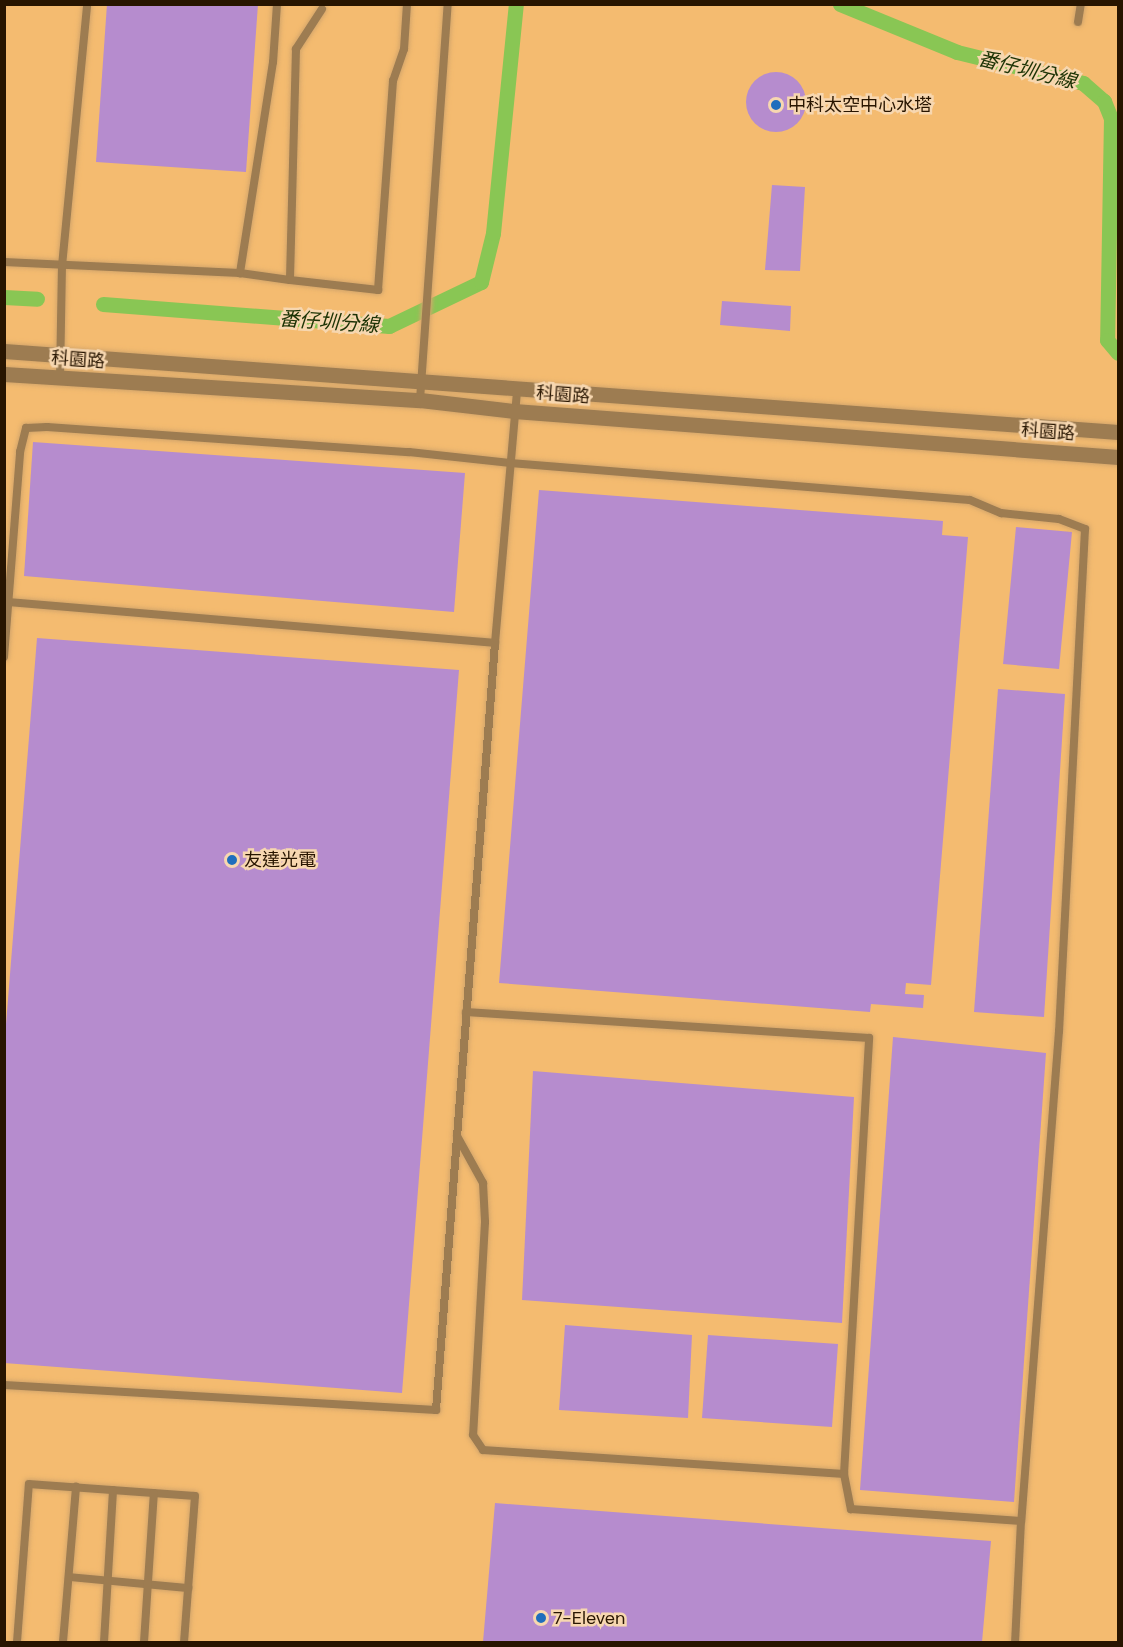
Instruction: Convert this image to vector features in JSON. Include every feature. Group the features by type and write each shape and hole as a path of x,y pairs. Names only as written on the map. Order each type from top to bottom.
{"street":[{"name":"科園路","path":"4,351 422,379 518,390 1119,432"},
{"name":"科園路","path":"4,374 420,400 514,411 1119,457"}],"lane":[{"path":"60,379 62,266 87,4"},
{"path":"240,273 273,62 277,4"},
{"path":"4,262 240,273 378,290 393,81 405,49 407,4"},
{"path":"420,400 448,4"},
{"path":"1078,22 1081,4"},
{"path":"290,279 296,49 322,9"},
{"path":"4,1385 436,1410 495,643 514,411 518,390"},
{"path":"4,657 20,452 26,429 47,427 409,452 510,463 970,500 1001,513 1059,519 1085,529 1059,1030 1015,1642"},
{"path":"9,602 495,643"},
{"path":"466,1012 870,1038 844,1474 851,1509 1022,1521"},
{"path":"457,1136 483,1183 485,1222 473,1435 483,1450 844,1474"},
{"path":"17,1642 29,1484 195,1496 184,1642"},
{"path":"63,1642 76,1487"},
{"path":"104,1642 113,1490"},
{"path":"144,1642 154,1493"},
{"path":"69,1577 188,1588"}],"shaded area":[{"name":"友達光電","path":"5,5 1118,5 1118,1642 5,1642"}],"building":[{"path":"107,4 258,4 246,172 96,162"},
{"name":"中科太空中心水塔","path":"776,72 788,74 801,85 806,102 804,114 793,127 776,132 764,130 751,119 746,102 748,90 759,77"},
{"path":"772,185 805,187 800,271 765,270"},
{"path":"722,301 791,306 790,331 720,325"},
{"path":"33,442 465,473 454,612 24,576"},
{"path":"539,490 943,521 942,535 968,537 931,985 906,983 905,994 924,995 923,1008 871,1004 870,1012 499,983"},
{"path":"1016,527 1072,532 1059,669 1003,664"},
{"name":"友達光電","path":"37,638 459,670 402,1393 4,1363 4,1049"},
{"path":"998,689 1065,694 1044,1017 974,1012"},
{"path":"893,1037 1046,1053 1014,1502 860,1490"},
{"path":"533,1071 854,1097 842,1323 522,1300"},
{"path":"565,1325 692,1335 688,1418 559,1410"},
{"path":"708,1335 838,1344 832,1427 702,1418"},
{"path":"495,1503 991,1541 982,1642 483,1642"}],"waterway":[{"name":"番仔圳分線","path":"103,304 389,326 481,282 493,233 516,4"},
{"name":"番仔圳分線","path":"840,4 957,52 1083,83 1104,101 1111,118 1107,340 1118,353"},
{"name":"番仔圳分線","path":"4,297 37,299"}],"place":[{"name":"中科太空中心水塔","path":"776,105"},
{"name":"友達光電","path":"232,860"},
{"name":"7-Eleven","path":"541,1618"}]}
